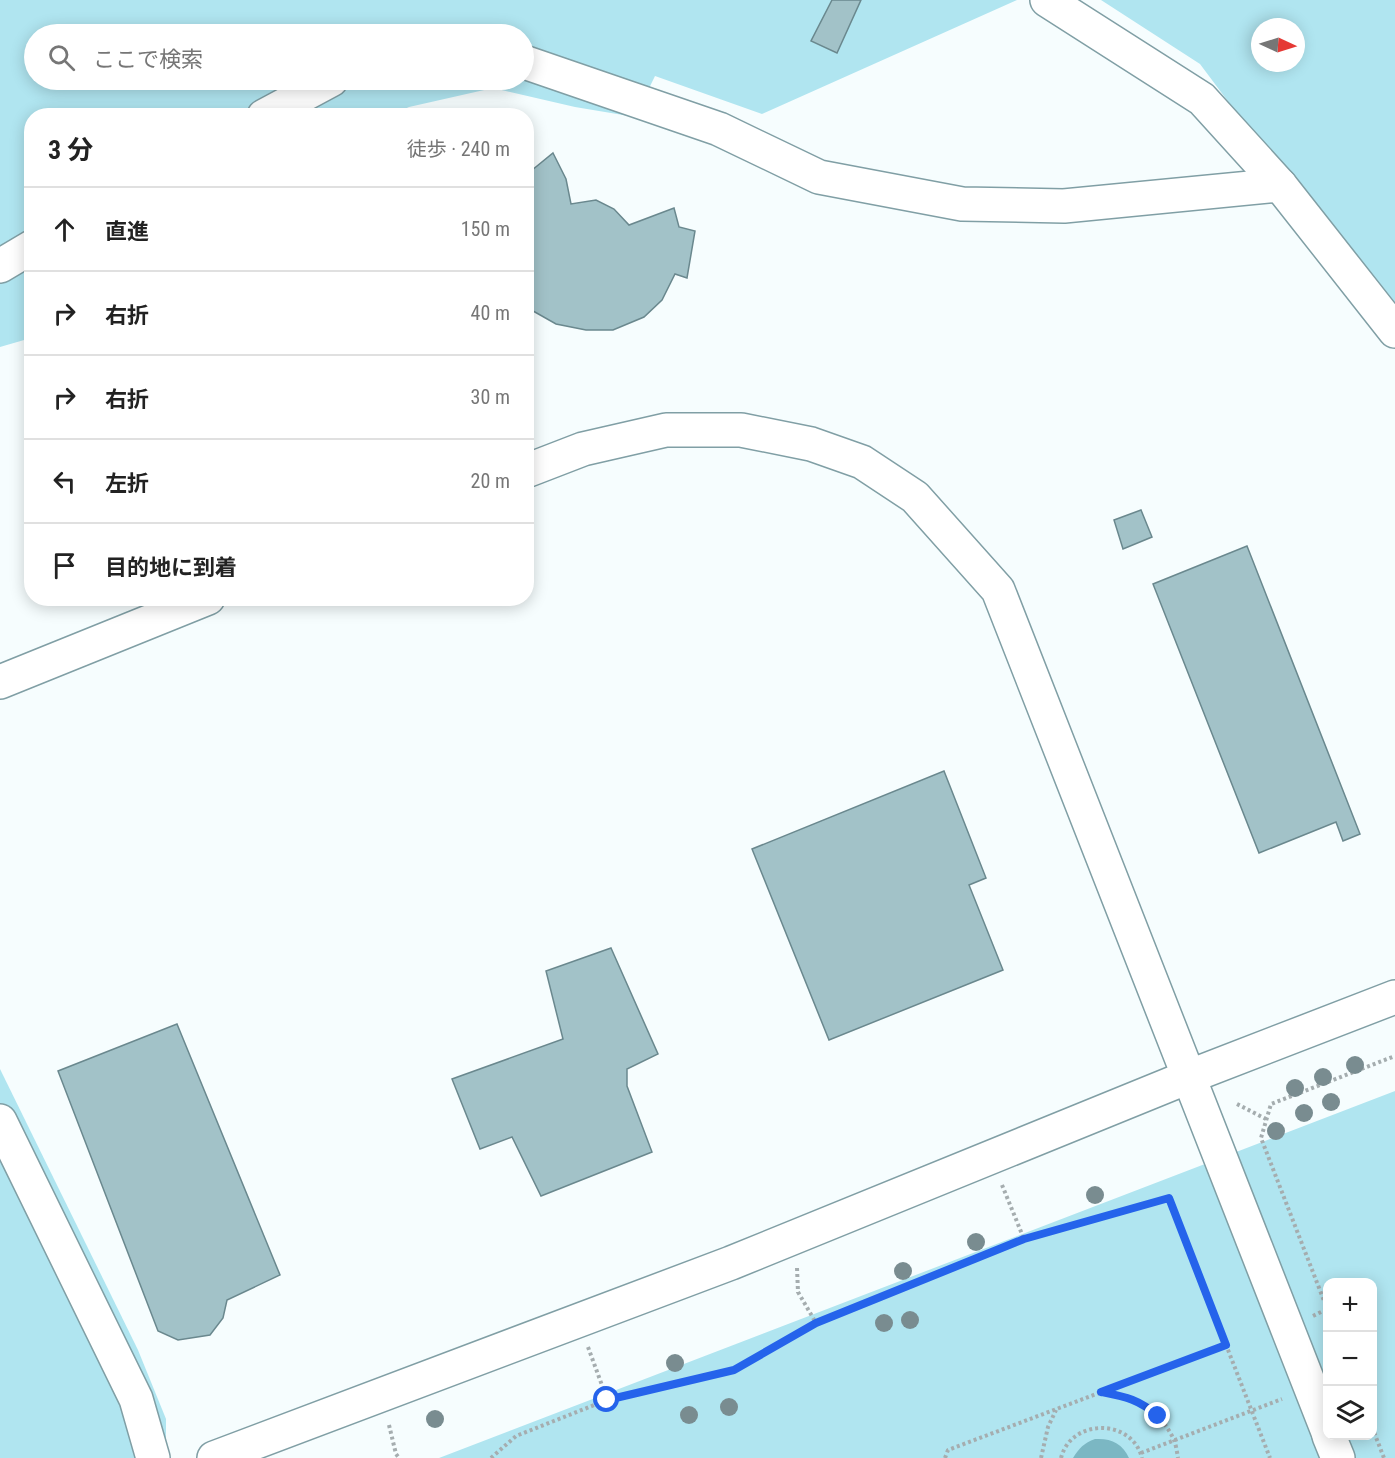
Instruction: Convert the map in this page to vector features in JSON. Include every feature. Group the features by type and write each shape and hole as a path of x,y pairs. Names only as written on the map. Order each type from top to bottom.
{"street":[{"path":"1047,0 1202,99 1280,185 1395,331"},
{"path":"534,65 719,129 819,177 962,204 1064,206 1280,185"},
{"path":"279,108 312,90"},
{"path":"0,266 24,252"},
{"path":"534,468 583,448 666,430 741,430 811,444 862,462 915,497 998,590 1323,1421"},
{"path":"0,682 188,606"},
{"path":"213,1458 731,1263 1188,1077 1395,997"},
{"path":"0,1121 136,1399 153,1458"},
{"path":"1330,1440 1338,1458"}],"path":[{"path":"1323,1298 1261,1138 1266,1119 1271,1104 1395,1056"},
{"path":"1237,1104 1266,1119"},
{"path":"1002,1184 1024,1239"},
{"path":"491,1458 516,1436 607,1400 734,1370 816,1323 1024,1239 1169,1198 1270,1458"},
{"path":"796,1262 798,1292 816,1323"},
{"path":"945,1458 948,1450 1226,1345"},
{"path":"588,1346 607,1400"},
{"path":"1101,1392 1127,1397 1145,1405 1158,1416 1174,1440 1178,1458"},
{"path":"1061,1458 1070,1441 1081,1432 1095,1428 1109,1428 1122,1432 1133,1441 1141,1456 1174,1440 1289,1397"},
{"path":"1041,1458 1048,1427 1057,1409"},
{"path":"389,1423 399,1458"},
{"path":"1377,1439 1384,1458"}],"shaded area":[{"path":"0,0 1017,0 762,114 655,76 635,117 575,107 502,90 534,90 534,24 24,24 24,90 484,90 407,108 24,108 24,340 0,347"},
{"path":"1101,0 1395,0 1395,325 1200,64"},
{"path":"0,1069 138,1350 166,1419 166,1458 0,1458"},
{"path":"1395,1091 1395,1458 439,1458"},
{"path":"1095,1439 1115,1442 1129,1458 1073,1458 1082,1446"}],"building":[{"path":"832,0 861,0 837,53 811,41"},
{"path":"553,153 566,179 571,204 596,200 614,209 629,225 674,208 679,227 695,231 687,278 675,274 662,300 644,317 613,330 586,330 556,324 534,312 534,168"},
{"path":"1141,510 1152,537 1123,549 1114,520"},
{"path":"1247,546 1360,834 1343,841 1336,822 1259,853 1153,584"},
{"path":"944,771 986,878 969,885 1003,970 829,1040 752,849"},
{"path":"611,948 658,1054 627,1069 627,1086 652,1152 541,1196 512,1137 480,1149 452,1079 563,1039 546,971"},
{"path":"177,1024 280,1275 227,1300 223,1318 210,1335 178,1340 158,1331 58,1071"}],"route":[{"path":"607,1400 734,1370 816,1323 1024,1239 1169,1198 1226,1345 1101,1392 1127,1397 1145,1405 1158,1416"}]}
